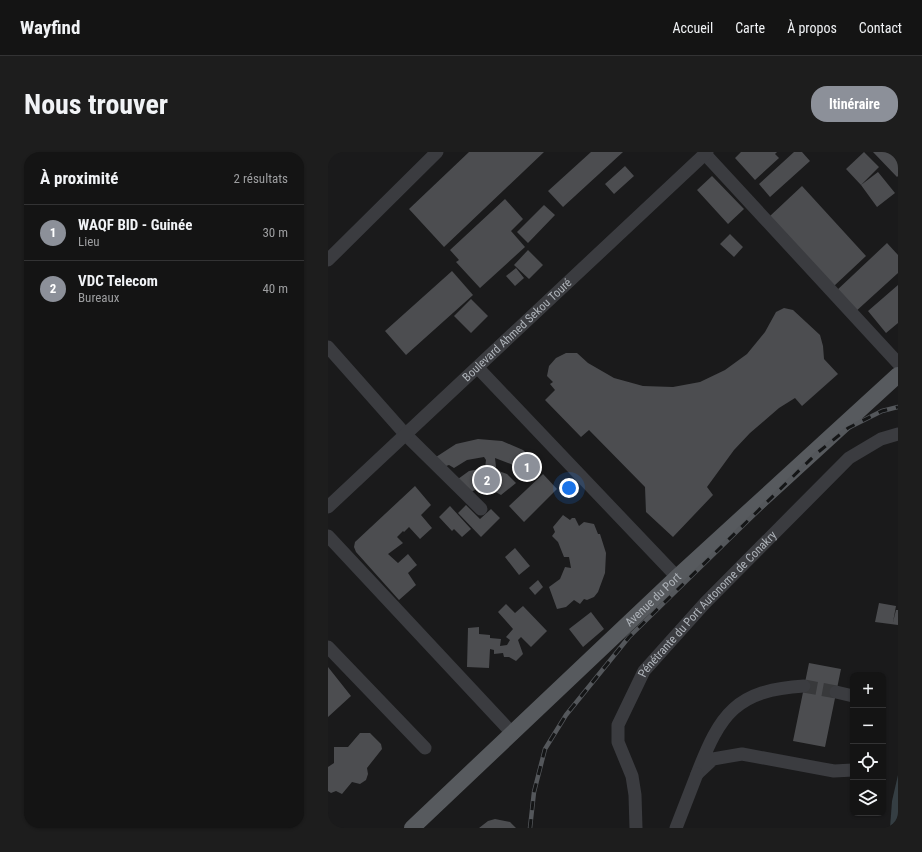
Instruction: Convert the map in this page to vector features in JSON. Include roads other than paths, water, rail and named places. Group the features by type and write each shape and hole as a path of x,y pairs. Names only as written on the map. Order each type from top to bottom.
{"main road":[{"name":"Avenue du Port","path":"412,828 513,734 677,577 898,375"}],"street":[{"path":"328,260 437,152"},
{"path":"706,153 898,363"},
{"name":"Boulevard Ahmed Sekou Touré","path":"328,507 706,153"},
{"path":"328,347 406,435 481,509"},
{"path":"478,368 677,577"},
{"name":"Pénétrante du Port Autonome de Conakry","path":"636,828 637,820 632,776 618,742 618,725 644,671 705,603 849,458 881,439 898,434"},
{"path":"328,536 513,734"},
{"path":"328,647 425,748"},
{"path":"676,828 710,740 725,718 744,700 761,692 782,687 804,686"},
{"path":"836,692 850,695"},
{"path":"697,774 713,759 742,754 834,771 850,770"}],"tunnel":[{"path":"804,686 836,692"}],"railway":[{"path":"530,828 534,792 545,749 566,715 629,637 816,454 848,428 882,411 898,407"}],"place":[{"name":"WAQF BID - Guinée","path":"527,467"},
{"name":"VDC Telecom","path":"487,480"}]}
